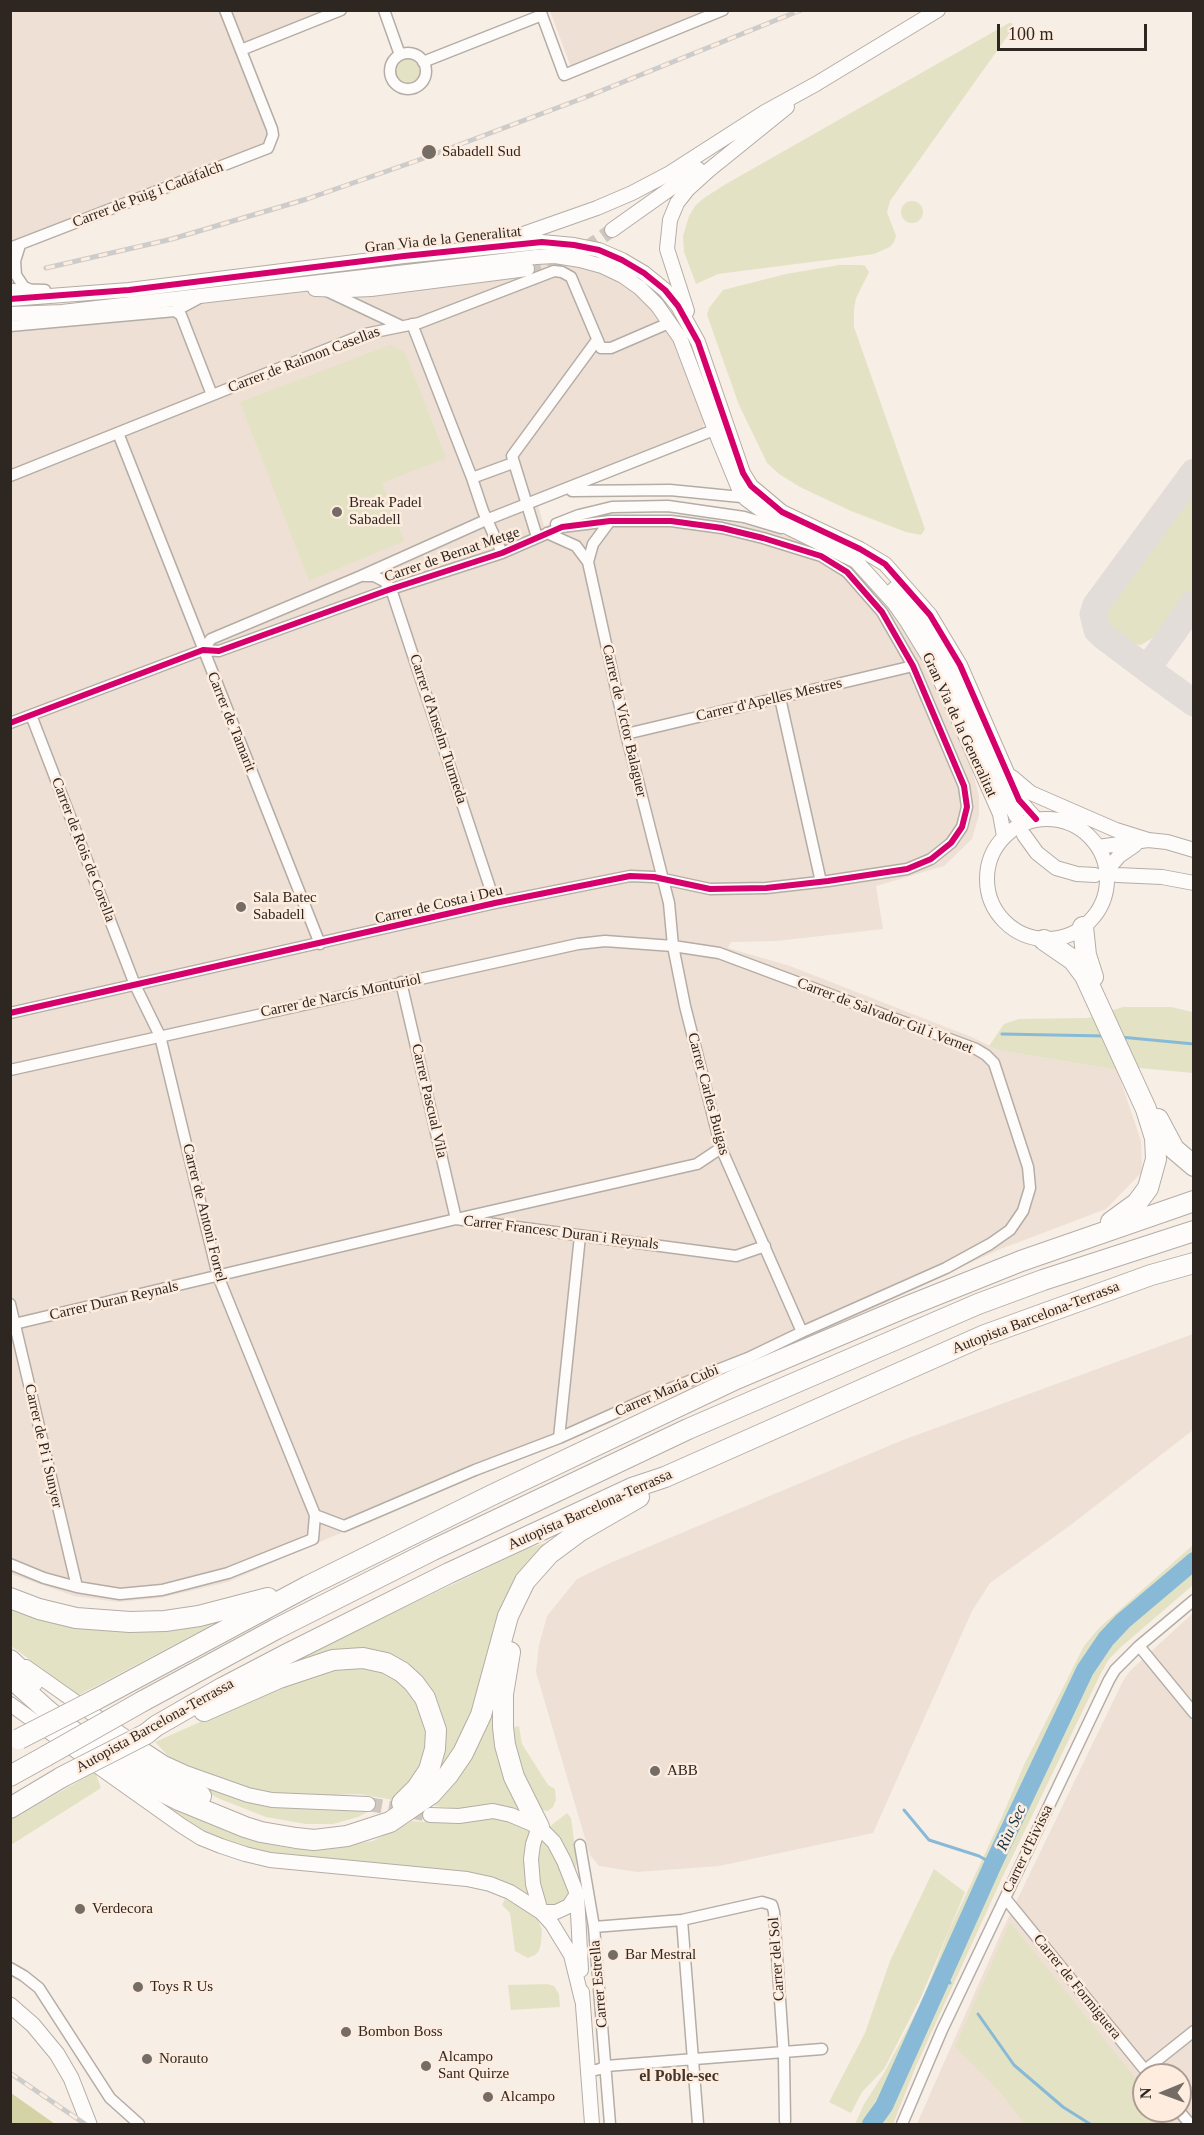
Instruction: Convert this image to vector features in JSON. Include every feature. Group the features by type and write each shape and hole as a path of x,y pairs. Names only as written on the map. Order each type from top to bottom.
{"highway":[{"path":"1083,927 1086,955 1101,1003"},
{"path":"1044,940 1067,955 1079,967 1101,1003 1165,1135 1174,1149 1194,1166"},
{"path":"15,1742 308,1586 492,1495 736,1379 1113,1221 1137,1203 1148,1188 1156,1159 1155,1138 1129,1063"},
{"path":"1021,1261 1194,1202"},
{"name":"Autopista Barcelona-Terrassa","path":"10,1776 276,1629 688,1428 978,1304 1194,1231"},
{"name":"Autopista Barcelona-Terrassa","path":"10,1808 62,1777 155,1730 287,1654 449,1573 632,1488 665,1477 985,1335 1151,1275 1194,1263"},
{"path":"674,1410 978,1304"},
{"path":"10,1677 47,1710 104,1754 149,1785 179,1800 219,1818 261,1832 314,1840 347,1836 390,1821 430,1794 448,1775 463,1753 481,1715 502,1634 517,1595 535,1569 549,1554 601,1518 635,1500 665,1477"},
{"path":"539,1827 509,1762 503,1727 503,1694 513,1639 525,1603 548,1563 566,1542"},
{"path":"10,1598 39,1609 76,1618 110,1622 152,1622 216,1613 308,1586"},
{"path":"10,1658 54,1701 97,1734 148,1768 241,1814 285,1828 315,1830 341,1828 374,1818 399,1806 417,1788 429,1770 436,1740 432,1714 425,1698 414,1683 402,1672 386,1663 363,1658 333,1660 279,1678 155,1730"}],"main road":[{"path":"10,2005 33,2025 57,2054 71,2078 87,2119"}],"street":[{"path":"225,10 241,50 341,10"},
{"path":"384,10 400,55"},
{"path":"423,62 541,13 564,75 723,10"},
{"path":"478,248 559,222 632,193 670,173 765,112 938,10"},
{"name":"Carrer de Puig i Cadafalch","path":"32,291 24,287 16,275 15,247 268,148 272,129 241,50"},
{"path":"413,54 423,62 426,72 421,84 411,90 401,89 395,85 389,74 393,60 400,55 413,54"},
{"path":"612,230 816,84"},
{"path":"698,342 668,249 669,227 677,203 688,189 709,170 816,84"},
{"name":"Gran Via de la Generalitat","path":"10,299 74,296 404,255 542,242 599,250 644,273 678,306 698,342 743,472 760,496 796,520 843,541 885,564 930,615 960,665 1019,800 1036,819"},
{"name":"Gran Via de la Generalitat","path":"10,314 62,312 451,266 555,256 602,266 623,276 640,288 657,305 680,338 714,430 733,476 746,499 763,513 796,533 856,561 894,603 930,658 1000,814 1004,836"},
{"path":"262,289 371,289 527,269"},
{"name":"Carrer de Raimon Casellas","path":"10,476 365,334 444,314 558,271 571,277 597,340"},
{"path":"10,289 32,291 174,285"},
{"path":"324,289 407,325 472,478 486,520"},
{"path":"10,326 176,311 204,296"},
{"path":"176,311 181,315 212,395"},
{"path":"669,322 611,348 602,348 597,340 512,456 528,505 714,430"},
{"name":"Carrer de Tamarit","path":"118,432 320,944"},
{"path":"472,478 513,463"},
{"path":"560,492 669,490 746,499 757,501 782,519 815,535 843,541"},
{"name":"Carrer de Bernat Metge","path":"203,650 211,639 486,520 528,505 542,535"},
{"name":"Carrer de Bernat Metge","path":"542,535 554,525 579,515 612,507 668,506 744,517 796,533"},
{"name":"Carrer de Bernat Metge","path":"486,520 502,553"},
{"path":"588,562 593,544 610,521"},
{"name":"Carrer de Bernat Metge","path":"10,723 203,650 219,651 391,589 502,553 568,526 610,521 671,521 722,528 821,556 847,572 882,612 913,666 964,786"},
{"path":"542,535 576,546 588,562"},
{"path":"856,561 880,575 894,589 928,633 1016,816"},
{"name":"Carrer de Víctor Balaguer","path":"588,562 626,734 662,879"},
{"path":"361,576 374,576 384,581 391,589"},
{"name":"Carrer d'Anselm Turmeda","path":"391,589 495,903"},
{"name":"Carrer d'Apelles Mestres","path":"626,734 913,666"},
{"path":"780,698 821,882"},
{"name":"Carrer de Rois de Corella","path":"31,715 135,985"},
{"path":"1007,770 1031,793 1116,830 1194,850"},
{"name":"Carrer de Costa i Deu","path":"10,1013 495,903 630,876 654,877 710,890 766,888 821,882 907,868 931,859 951,843 962,827 967,807 964,786"},
{"path":"1036,819 1054,819 1071,823 1086,833 1098,847 1107,885 1097,913 1083,927 1062,937 1044,940 1027,936 1009,926 996,912 987,885 987,867 993,850 1004,836 1019,825 1036,819"},
{"path":"1024,836 1037,853 1056,868 1077,874 1106,873 1162,877 1194,884"},
{"path":"1098,847 1148,840"},
{"path":"1106,873 1113,861 1125,851 1148,840"},
{"name":"Carrer Carles Buigas","path":"662,879 669,903 673,946 700,1070 720,1148 802,1332"},
{"name":"Carrer de Narcís Monturiol","path":"10,1070 578,944 605,941 673,946"},
{"name":"Carrer de Salvador Gil i Vernet","path":"673,946 719,953 986,1055 994,1063 1028,1167 1030,1188 1023,1211 1010,1230"},
{"name":"Carrer Pascual Vila","path":"401,982 456,1220"},
{"name":"Carrer de Antoni Forrel","path":"77,1587 120,1594 162,1590 228,1573 312,1539 315,1515 218,1276 168,1062 160,1036 135,985"},
{"path":"456,1220 697,1164 720,1148"},
{"name":"Carrer Francesc Duran i Reynals","path":"218,1276 456,1220 736,1256 765,1246"},
{"name":"Carrer María Cubi","path":"315,1515 344,1526 475,1470 559,1438 669,1389 748,1358 946,1268 990,1244 1010,1230"},
{"path":"559,1438 580,1236"},
{"name":"Carrer Duran Reynals","path":"13,1325 218,1276"},
{"name":"Carrer de Pi i Sunyer","path":"10,1304 13,1325 77,1587"},
{"path":"10,1564 44,1578 77,1587"},
{"name":"Carrer d'Eivissa","path":"902,2124 947,2020 1109,1680 1115,1670 1139,1646 1194,1600"},
{"path":"1139,1646 1194,1713"},
{"path":"10,1658 164,1763 186,1773 248,1795 272,1800 368,1804"},
{"path":"10,1704 182,1826 201,1838 221,1846 270,1860 467,1878 510,1892 541,1912 552,1924 571,1955 582,2000"},
{"path":"430,1815 459,1816 493,1811 511,1815 539,1827 554,1842 564,1861 577,1894 582,2000 592,2124"},
{"path":"539,1827 531,1859 533,1884 541,1912"},
{"name":"Carrer Estrella","path":"580,1845 594,1927 610,2124"},
{"path":"541,1912 556,1912 569,1906 577,1894"},
{"name":"Carrer de Formiguera","path":"1005,1898 1139,2063"},
{"name":"Carrer del Sol","path":"594,1927 682,1920 762,1902 772,1905 784,2051 785,2121"},
{"path":"682,1920 698,2124"},
{"path":"10,1968 39,1989 110,2098 139,2124"},
{"path":"1158,2063 1194,2031"},
{"path":"587,2066 599,2060 606,2066 822,2049"}],"shaded area":[{"path":"11,11 341,11 241,50 271,141 11,247"},
{"path":"550,11 705,11 571,67"},
{"path":"1012,23 1014,27 890,201 887,212 896,236 890,247 874,254 718,274 696,284 684,252 683,236 689,216 704,198"},
{"path":"408,58 417,62 421,71 417,80 408,84 399,80 395,71 399,62"},
{"path":"912,201 920,204 923,212 920,220 912,223 904,220 901,212 904,204"},
{"path":"547,260 596,268 633,287 660,315 677,340 706,412 700,441 597,482 537,502 544,526 571,519 683,515 742,524 792,537 849,568 875,590 905,629 941,700 972,770 979,796 979,815 972,839 944,866 876,886 883,929 776,941 731,942 728,948 790,966 974,1038 998,1050 1117,1070 1141,1141 1142,1172 1106,1209 998,1250 805,1340 228,1582 160,1598 118,1602 74,1596 11,1574 10,319"},
{"path":"839,265 862,265 869,272 856,298 854,327 925,529 921,535 906,532 851,511 800,487 779,474 767,463 739,405 707,315 709,308 723,290 786,274"},
{"path":"390,345 405,352 446,458 382,483 404,541 309,581 240,402"},
{"path":"1193,486 1193,590 1162,632 1141,645 1128,643 1109,626 1107,609 1118,589"},
{"path":"1123,1007 1171,1007 1193,1012 1193,1073 1139,1068 1117,1070 998,1050 989,1046 1004,1024 1019,1019 1088,1018"},
{"path":"1193,1334 1193,1430 1072,1524 990,1583 972,1611 873,1833 719,1866 637,1872 599,1866 590,1855 536,1672 539,1645 547,1616 577,1579 903,1440"},
{"path":"545,1543 526,1565 475,1714 462,1742 422,1793 438,1759 404,1666 294,1665 294,1661 374,1622 529,1548"},
{"path":"1193,1545 1193,1585 1121,1647 1109,1659 1101,1673 1002,1878 916,2066 893,2124 855,2124 923,1999 949,1931 1024,1765 1084,1646 1099,1628"},
{"path":"10,1608 20,1613 72,1627 225,1618 79,1695 11,1646"},
{"path":"1193,1613 1193,2124 917,2124 1002,1931 1123,1681 1130,1671"},
{"path":"350,1664 394,1675 415,1695 429,1736 423,1764 404,1792 393,1800 360,1794 286,1795 240,1787 196,1772 173,1761 155,1742 292,1681"},
{"path":"495,1695 530,1817 494,1804 462,1809 434,1806 468,1764 479,1744"},
{"path":"519,1726 522,1744 548,1785 555,1789 556,1800 548,1811 537,1809 525,1787 509,1728"},
{"path":"95,1772 101,1788 11,1845 11,1820"},
{"path":"120,1773 186,1812 214,1825 272,1845 295,1849 331,1848 373,1841 412,1821 441,1823 490,1818 513,1822 533,1830 530,1894 496,1878 464,1872 264,1853 235,1845 195,1830"},
{"path":"175,1776 335,1809 367,1812 333,1824 306,1824 266,1817 220,1799"},
{"path":"567,1813 571,1818 576,1855 574,1874 559,1841 549,1827"},
{"path":"540,1842 545,1843 559,1861 569,1888 566,1901 562,1905 546,1906 543,1902 535,1855"},
{"path":"934,1869 965,1892 921,1997 884,2069 862,2092 851,2113 829,2102 865,2033 890,1961"},
{"path":"505,1899 534,1914 538,1921 542,1930 541,1943 535,1955 528,1958 515,1951 510,1913 502,1905"},
{"path":"1010,1922 1132,2074 1132,2123 1173,2124 1025,2124 1000,2092 955,2047"},
{"path":"547,1984 554,1986 559,1994 560,2007 511,2010 508,1985"}],"green space":[{"path":"11,2093 55,2124 11,2124"}],"waterway":[{"path":"1002,1034 1105,1036"},
{"path":"1120,1037 1194,1044"},
{"name":"Riu Sec","path":"871,2124 884,2106 993,1864 1085,1670 1106,1639 1123,1621 1194,1561"},
{"path":"904,1810 929,1840 979,1856 993,1864"},
{"path":"944,1973 950,1983"},
{"path":"978,2014 1014,2065 1063,2107 1090,2124"}],"taxiway":[{"path":"1147,669 1097,630 1093,614 1096,605 1194,472"},
{"path":"1194,603 1147,669 1194,703"}],"tunnel":[{"path":"527,269 563,261 578,254 612,230"},
{"path":"368,1804 430,1815"}],"railway":[{"path":"46,268 172,239 307,199 586,97 801,10"},
{"path":"10,2073 85,2124"}],"cycle path":[{"path":"10,299 129,290 404,256 542,242 599,250 622,260 644,273 665,290 678,306 698,342 743,473 751,486 782,512 860,549 885,564 930,615 960,665 1019,800 1036,819"},
{"path":"10,723 203,650 219,651 391,589 502,553 562,527 610,521 671,521 722,528 763,538 821,556 847,572 882,612 913,666 964,786 967,807 962,827 951,843 931,859 907,869 766,888 710,889 654,877 630,876 495,903 10,1013"}],"place":[{"name":"Sabadell Sud","path":"429,152"},
{"name":"Break Padel Sabadell","path":"337,512"},
{"name":"Sala Batec Sabadell","path":"241,907"},
{"name":"ABB","path":"655,1771"},
{"name":"Verdecora","path":"80,1909"},
{"name":"Bar Mestral","path":"613,1955"},
{"name":"Toys R Us","path":"138,1987"},
{"name":"Bombon Boss","path":"346,2032"},
{"name":"Norauto","path":"147,2059"},
{"name":"Alcampo Sant Quirze","path":"426,2066"},
{"name":"Alcampo","path":"488,2097"}],"district":[{"name":"el Poble-sec","path":"679,2077"}]}
